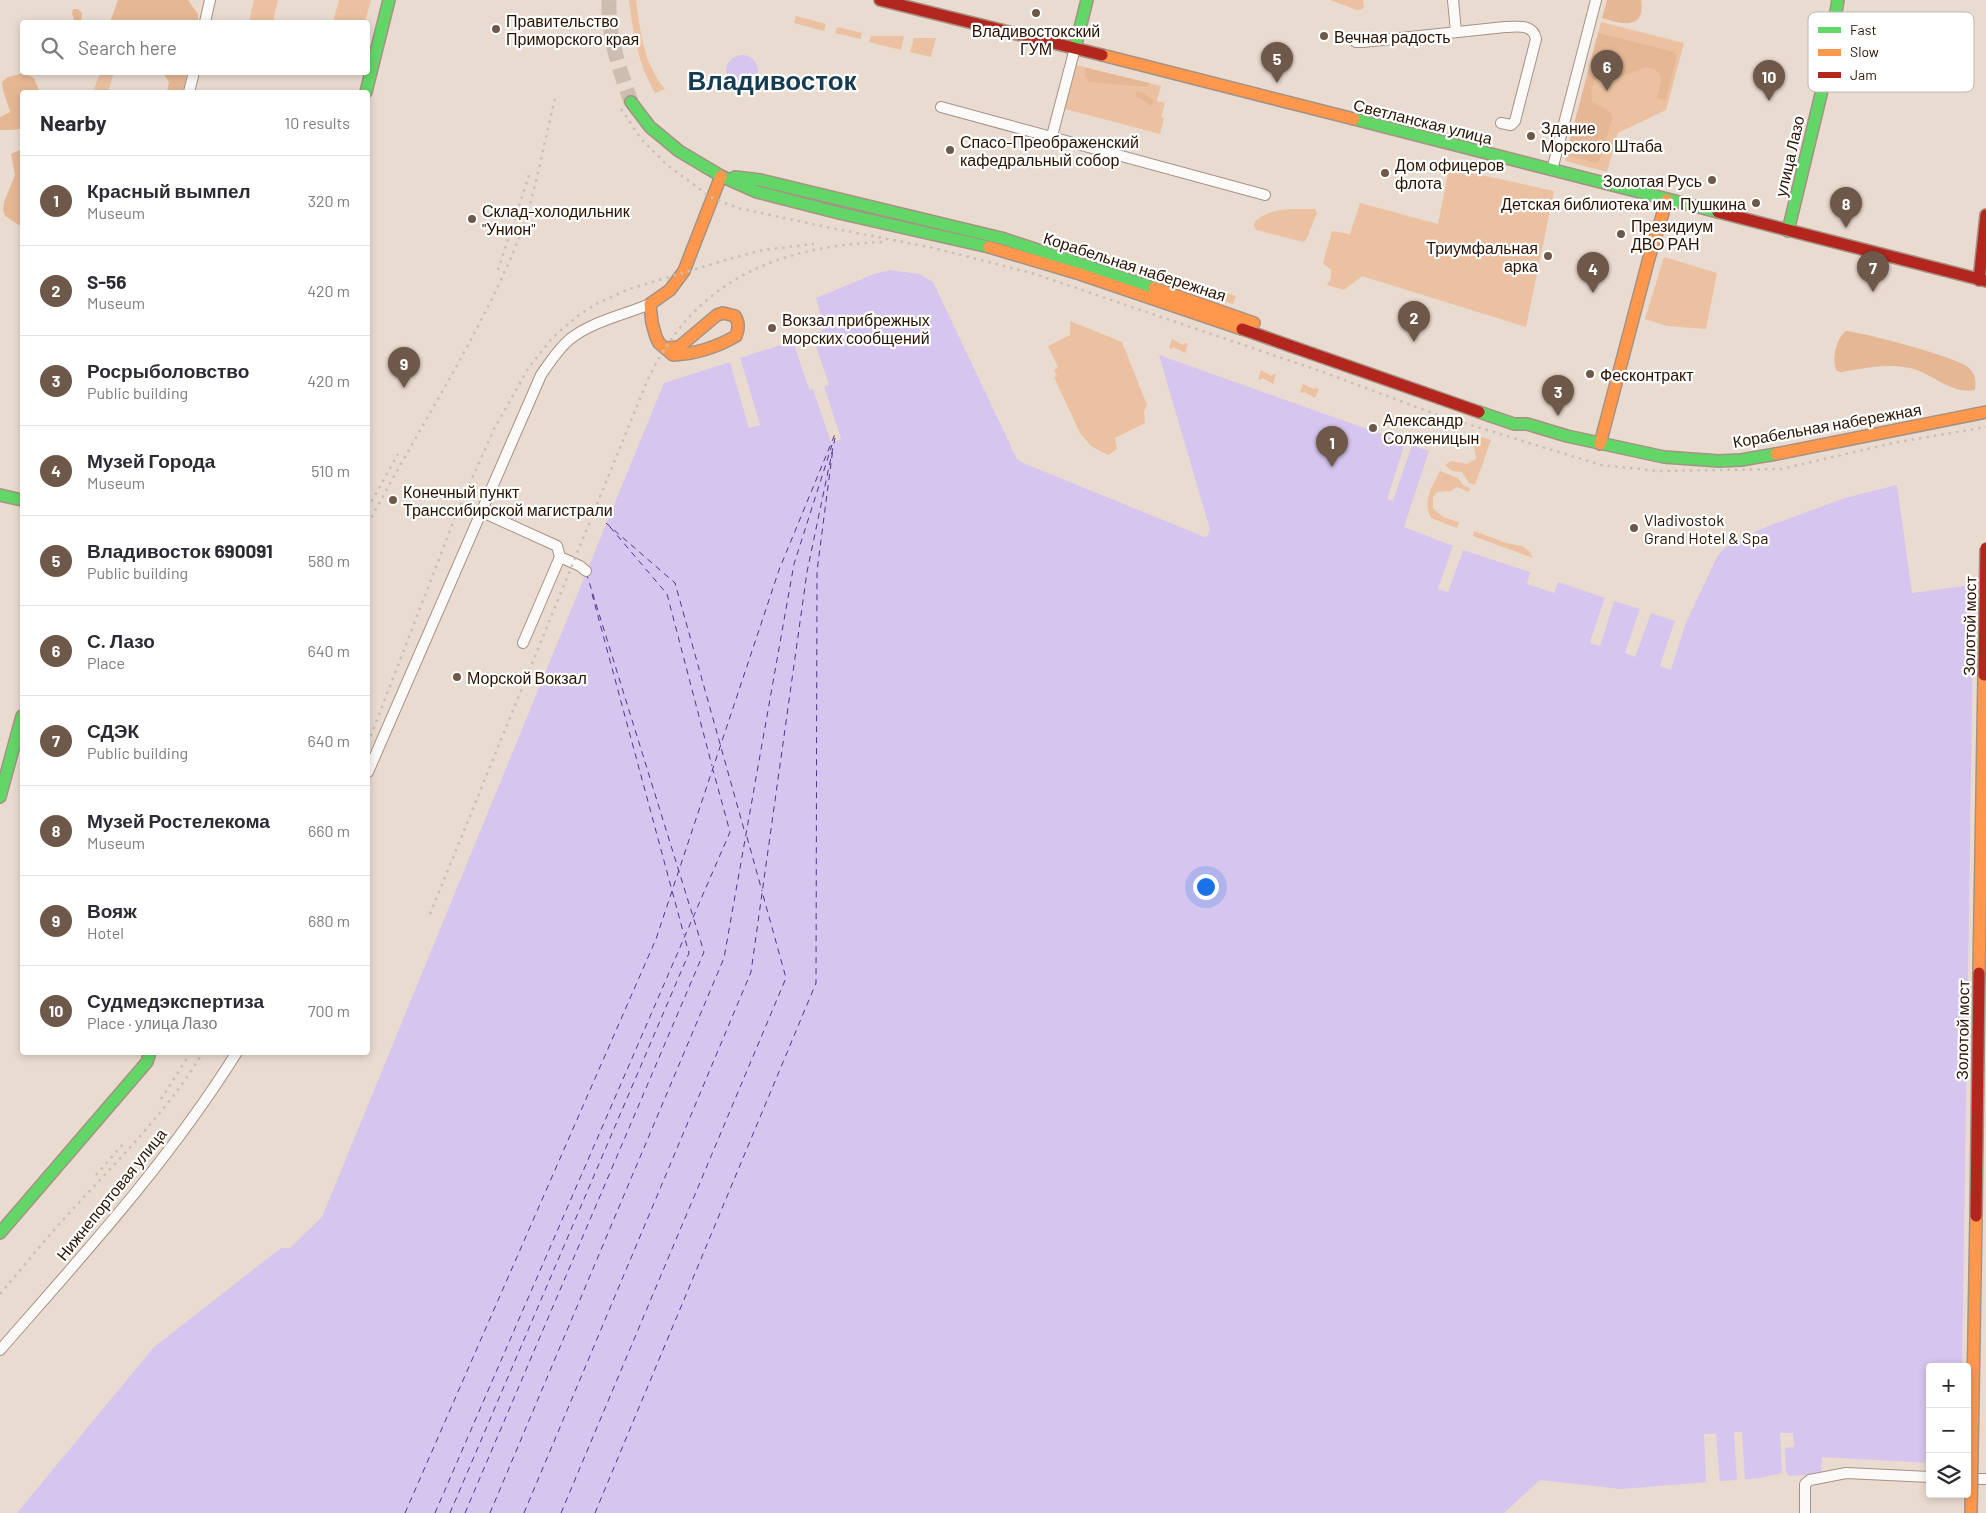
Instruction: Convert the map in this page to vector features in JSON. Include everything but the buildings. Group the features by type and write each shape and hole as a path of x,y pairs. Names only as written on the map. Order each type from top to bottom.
{"main road":[{"path":"366,90 389,0"},
{"name":"Светланская улица","path":"880,0 1982,281"},
{"path":"1074,48 1087,0"},
{"name":"улица Лазо","path":"1788,232 1821,92"},
{"name":"Корабельная набережная","path":"631,102 650,127 667,142 721,176 757,192 839,213 998,249 1294,346 1440,400 1514,424 1527,424 1600,444 1664,457 1718,461 1741,460 1986,412"},
{"path":"667,348 679,348 717,315 723,313 735,316 740,326 736,336 717,345 683,355 673,355 659,343 653,330 650,304 670,290 684,271 721,176"},
{"path":"1600,444 1649,258 1667,200"},
{"path":"1982,281 1986,215"},
{"path":"0,495 20,500"},
{"name":"Золотой мост","path":"1971,1513 1986,548"},
{"path":"0,796 20,723"},
{"path":"0,1233 147,1062 149,1055"}],"street":[{"path":"205,20 210,0"},
{"path":"1453,0 1456,32"},
{"path":"1552,170 1596,0"},
{"path":"1352,39 1356,42 1363,42 1522,26 1534,32 1536,39 1515,121 1511,125 1501,123"},
{"path":"1052,136 1074,48"},
{"path":"190,90 193,75"},
{"path":"942,106 1265,195"},
{"path":"370,767 480,511 541,375 557,351 579,333 650,304"},
{"path":"480,511 557,546 560,557 524,643"},
{"path":"560,557 580,566 586,571"},
{"name":"Нижнепортовая улица","path":"0,1350 121,1212 171,1149 235,1055"},
{"path":"1805,1513 1805,1484 1810,1480 1846,1473 1926,1477"},
{"path":"1971,1479 1986,1479"}],"shaded area":[{"path":"118,0 188,0 198,14 198,20 111,20"},
{"path":"254,0 278,0 273,20 249,20"},
{"path":"339,0 371,0 366,20 334,20"},
{"path":"629,0 636,0 644,47 652,69 665,89 655,93 640,60"},
{"path":"1330,0 1363,0 1364,7 1361,10 1357,10"},
{"path":"1607,0 1641,0 1642,10 1640,17 1630,23 1602,18"},
{"path":"73,9 78,9 82,13 81,20 74,20 72,14"},
{"path":"796,16 826,24 824,31 794,23"},
{"path":"1601,22 1684,43 1666,110 1618,133 1607,172 1565,161"},
{"path":"837,27 862,33 861,39 835,33"},
{"path":"1598,33 1674,52 1677,56 1664,100 1657,98 1661,78 1654,69 1644,68 1620,76 1603,76 1594,81 1591,93 1592,101 1611,113 1612,119 1600,159 1597,163 1566,155"},
{"path":"871,36 904,36 901,50 869,42"},
{"path":"914,38 936,38 931,57 910,52"},
{"path":"742,55 754,59 758,71 754,83 742,87 730,83 726,71 730,59"},
{"path":"1076,65 1161,86 1157,101 1165,103 1161,117 1164,118 1160,134 1065,109"},
{"path":"1086,68 1149,83 1149,85 1147,87 1089,82 1085,76"},
{"path":"20,74 28,75 34,78 39,90 20,90 20,128 0,130 0,117 10,112 2,82 8,77"},
{"path":"99,75 113,75 109,90 94,90"},
{"path":"164,75 187,75 183,90 167,90 169,82"},
{"path":"1136,91 1144,93 1153,100 1153,105 1136,96"},
{"path":"20,150 20,226 5,216 3,210 4,202 15,175 11,154"},
{"path":"1449,168 1554,191 1526,327 1362,276 1344,290 1327,285 1331,278 1331,270 1323,263 1332,231 1350,234 1360,203 1438,224"},
{"path":"1292,209 1315,209 1317,213 1306,240 1303,242 1256,230 1254,226 1255,221 1264,215"},
{"path":"1664,257 1717,273 1706,329 1667,326 1645,319"},
{"path":"1154,269 1236,296 1233,304 1152,276"},
{"path":"890,270 919,274 933,282 1017,459 1205,537 1210,530 1209,526 1159,355 1429,451 1404,527 1453,546 1438,589 1448,592 1463,550 1530,572 1527,584 1554,593 1558,582 1605,598 1590,642 1600,645 1614,601 1640,609 1625,653 1635,656 1651,613 1675,621 1660,665 1670,670 1685,625 1718,555 1726,547 1766,527 1845,498 1897,485 1912,593 1986,583 1967,1363 1926,1363 1926,1463 1822,1457 1821,1474 1789,1476 1786,1472 1760,1478 1621,1489 1540,1480 1504,1513 17,1513 154,1347 281,1248 290,1248 322,1217 664,383 730,362 749,427 760,425 740,358 793,341 809,389 813,389 832,442 841,439 824,387 829,385 812,335 822,331 824,328 816,298 874,274"},
{"path":"1070,321 1122,342 1147,405 1144,411 1145,423 1115,438 1117,449 1108,455 1091,446 1080,433 1054,377 1057,376 1054,370 1058,367 1048,346 1070,335"},
{"path":"1846,331 1910,346 1961,363 1973,373 1975,390 1967,391 1950,387 1910,368 1884,366 1837,371 1834,362 1835,350 1842,334"},
{"path":"1172,339 1183,345 1184,343 1188,344 1185,353 1173,347 1172,349 1169,348"},
{"path":"1261,370 1272,376 1273,374 1276,375 1273,384 1262,378 1261,380 1258,379"},
{"path":"1303,384 1319,389 1315,398 1300,392"},
{"path":"1390,414 1401,420 1402,418 1405,419 1402,428 1391,422 1387,423"},
{"path":"1467,432 1491,440 1475,485 1469,483 1462,472 1452,471 1445,465 1451,461 1467,464 1476,459 1475,450"},
{"path":"1440,471 1458,478 1464,486 1470,488 1469,492 1457,487 1451,491 1437,492 1433,497 1433,508 1443,517 1459,522 1457,528 1431,518 1428,511 1429,494"},
{"path":"1474,531 1506,543 1522,546 1529,551 1533,558 1473,536"}],"pier":[{"path":"812,335 829,385 824,387 841,439 831,442 813,389 810,390 793,341 796,341 811,387 815,388 834,439 838,437 822,388 826,384 810,336"},
{"path":"740,358 760,425 749,428 730,362 733,361 751,425 757,423 738,359"},
{"path":"1405,443 1412,445 1393,501 1387,499"},
{"path":"1011,448 1015,449 1019,457 1024,461 1205,534 1207,530 1206,525 1209,526 1208,536 1205,537 1023,463 1017,459"},
{"path":"1453,546 1456,547 1441,587 1446,589 1461,549 1463,550 1448,592 1438,589"},
{"path":"1986,581 1986,1467 1971,1467 1971,1363 1962,1363 1974,582"},
{"path":"1605,598 1607,598 1593,641 1598,643 1612,600 1614,601 1600,646 1590,643"},
{"path":"1640,609 1642,610 1628,651 1634,653 1648,612 1651,613 1635,657 1625,653"},
{"path":"1675,621 1677,622 1663,664 1669,666 1683,624 1685,625 1671,670 1660,666"},
{"path":"1734,1432 1742,1432 1745,1480 1737,1480"},
{"path":"1780,1433 1793,1433 1794,1447 1785,1448 1786,1472 1782,1473"},
{"path":"1704,1434 1716,1434 1720,1482 1706,1482"}],"ferry route":[{"path":"405,1513 656,939 779,570 835,434"},
{"path":"524,1513 751,972 807,572 835,438"},
{"path":"490,1513 724,958 794,564 832,445"},
{"path":"595,1513 816,983 817,571 833,448"},
{"path":"606,523 675,583 745,833"},
{"path":"610,527 667,594 712,766"},
{"path":"465,1513 704,952 587,575"},
{"path":"592,594 684,935"},
{"path":"435,1513 730,832 713,770"},
{"path":"747,837 762,891"},
{"path":"561,1513 786,978 763,895"},
{"path":"450,1513 689,953 685,939"}],"tunnel":[{"path":"609,0 612,40 631,102"}],"railway":[{"path":"370,520 480,323 513,253 527,215 555,99"},
{"path":"621,109 642,140 667,165 712,198 738,208 934,248 1035,274 1323,372 1435,414 1601,465 1658,471 1781,469 1893,443 1986,427"},
{"path":"498,270 529,175"},
{"path":"430,914 648,379 667,345 690,316 715,293 744,275 775,261 809,251 845,245 883,242"},
{"path":"370,738 456,515 494,429 529,367 553,337 579,315 596,304 629,289 763,250 814,244"},
{"path":"370,504 398,454"},
{"path":"161,1099 189,1055"},
{"path":"0,1294 63,1220 158,1115 201,1055"},
{"path":"96,1175 124,1143"}],"traffic: fast":[{"path":"366,90 389,0"},
{"path":"1075,48 1087,0"},
{"path":"1836,12 1838,0"},
{"path":"1788,231 1822,92"},
{"path":"631,102 650,127 679,151 721,176 757,192 839,213 989,247"},
{"path":"1354,119 1718,212"},
{"path":"735,177 760,180 1001,238 1154,288"},
{"path":"1479,412 1514,424 1527,424 1567,436 1664,457 1719,461 1741,460 1776,454"},
{"path":"0,495 20,500"},
{"path":"0,797 20,723"},
{"path":"0,1233 147,1062 149,1055"}],"traffic: slow":[{"path":"1102,55 1354,119"},
{"path":"667,348 679,347 717,315 723,313 735,316 738,323 737,333 736,336 714,347 673,355 659,343 656,337 650,304 670,290 684,271 721,176"},
{"path":"1600,444 1649,258 1667,200"},
{"path":"989,247 1080,274 1242,329"},
{"path":"1154,288 1254,323"},
{"path":"1776,454 1986,412"},
{"path":"1979,973 1984,675"},
{"path":"1971,1513 1976,1216"}],"traffic: jam":[{"path":"880,0 1102,55"},
{"path":"1718,212 1986,281"},
{"path":"1979,280 1986,215"},
{"path":"1242,329 1479,412"},
{"path":"1984,675 1986,548"},
{"path":"1976,1216 1979,973"}],"place":[{"name":"Владивостокский ГУМ","path":"1036,13"},
{"name":"Правительство Приморского края","path":"496,29"},
{"name":"Вечная радость","path":"1324,36"},
{"name":"Владивосток 690091","path":"1277,83"},
{"name":"С. Лазо","path":"1607,91"},
{"name":"Судмедэкспертиза","path":"1769,101"},
{"name":"Здание Морского Штаба","path":"1531,136"},
{"name":"Спасо-Преображенский кафедральный собор","path":"950,150"},
{"name":"Дом офицеров флота","path":"1385,173"},
{"name":"Золотая Русь","path":"1712,180"},
{"name":"Детская библиотека им. Пушкина","path":"1756,203"},
{"name":"Склад-холодильник \"Унион\"","path":"472,219"},
{"name":"Музей Ростелекома","path":"1846,228"},
{"name":"Президиум ДВО РАН","path":"1621,234"},
{"name":"Триумфальная арка","path":"1548,256"},
{"name":"СДЭК","path":"1873,292"},
{"name":"Музей Города","path":"1593,293"},
{"name":"Вокзал прибрежных морских сообщений","path":"772,328"},
{"name":"S-56","path":"1414,342"},
{"name":"Фесконтракт","path":"1590,374"},
{"name":"Вояж","path":"404,388"},
{"name":"Росрыболовство","path":"1558,416"},
{"name":"Александр Солженицын","path":"1373,428"},
{"name":"Красный вымпел","path":"1332,467"},
{"name":"Конечный пункт Транссибирской магистрали","path":"393,500"},
{"name":"Vladivostok Grand Hotel & Spa","path":"1634,528"},
{"name":"Морской Вокзал","path":"457,677"}],"district":[{"name":"Владивосток","path":"772,79"}]}
